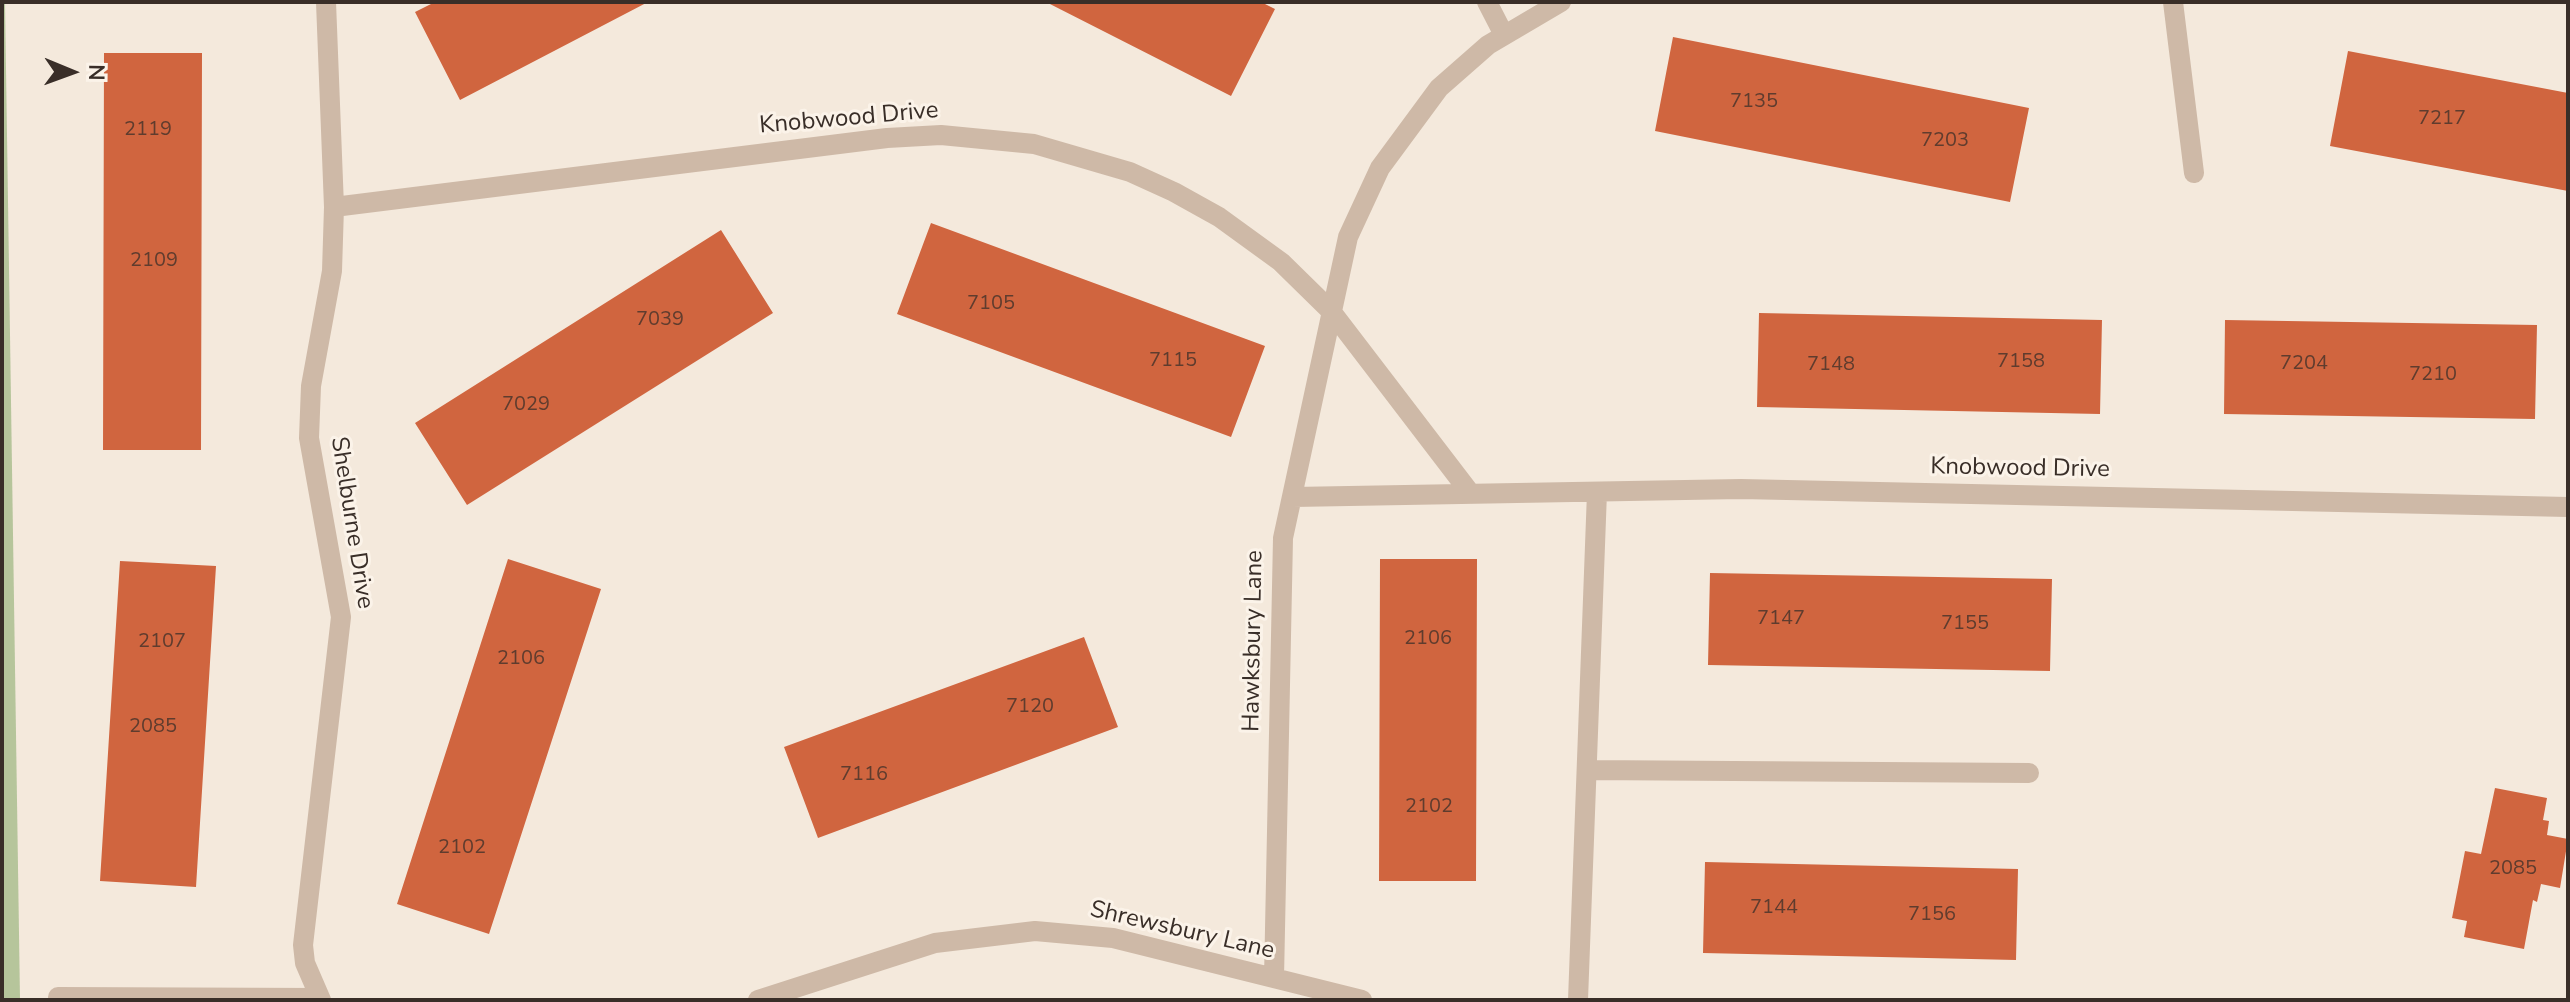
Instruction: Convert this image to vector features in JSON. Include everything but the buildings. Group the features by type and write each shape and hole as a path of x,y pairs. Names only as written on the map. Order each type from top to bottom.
{"street":[{"name":"Shelburne Drive","path":"320,999 305,963 303,945 341,617 309,438 311,386 332,271 334,207 326,2"},
{"path":"1487,2 1504,35"},
{"name":"Hawksbury Lane","path":"1274,978 1283,538 1348,237 1380,168 1439,88 1504,35 1561,2"},
{"path":"2173,2 2194,173"},
{"name":"Knobwood Drive","path":"334,207 887,138 992,138 1082,156 1130,172 1185,197 1281,262 1331,311 1471,494"},
{"name":"Knobwood Drive","path":"1293,497 1757,489 2568,507"},
{"path":"1578,1000 1597,492"},
{"path":"1587,770 2029,773"},
{"name":"Shrewsbury Lane","path":"758,1000 917,947 1013,932 1073,933 1113,938 1362,1000"},
{"path":"58,997 320,999"}],"green space":[{"path":"2,2 5,2 20,1000 2,1000"}]}
